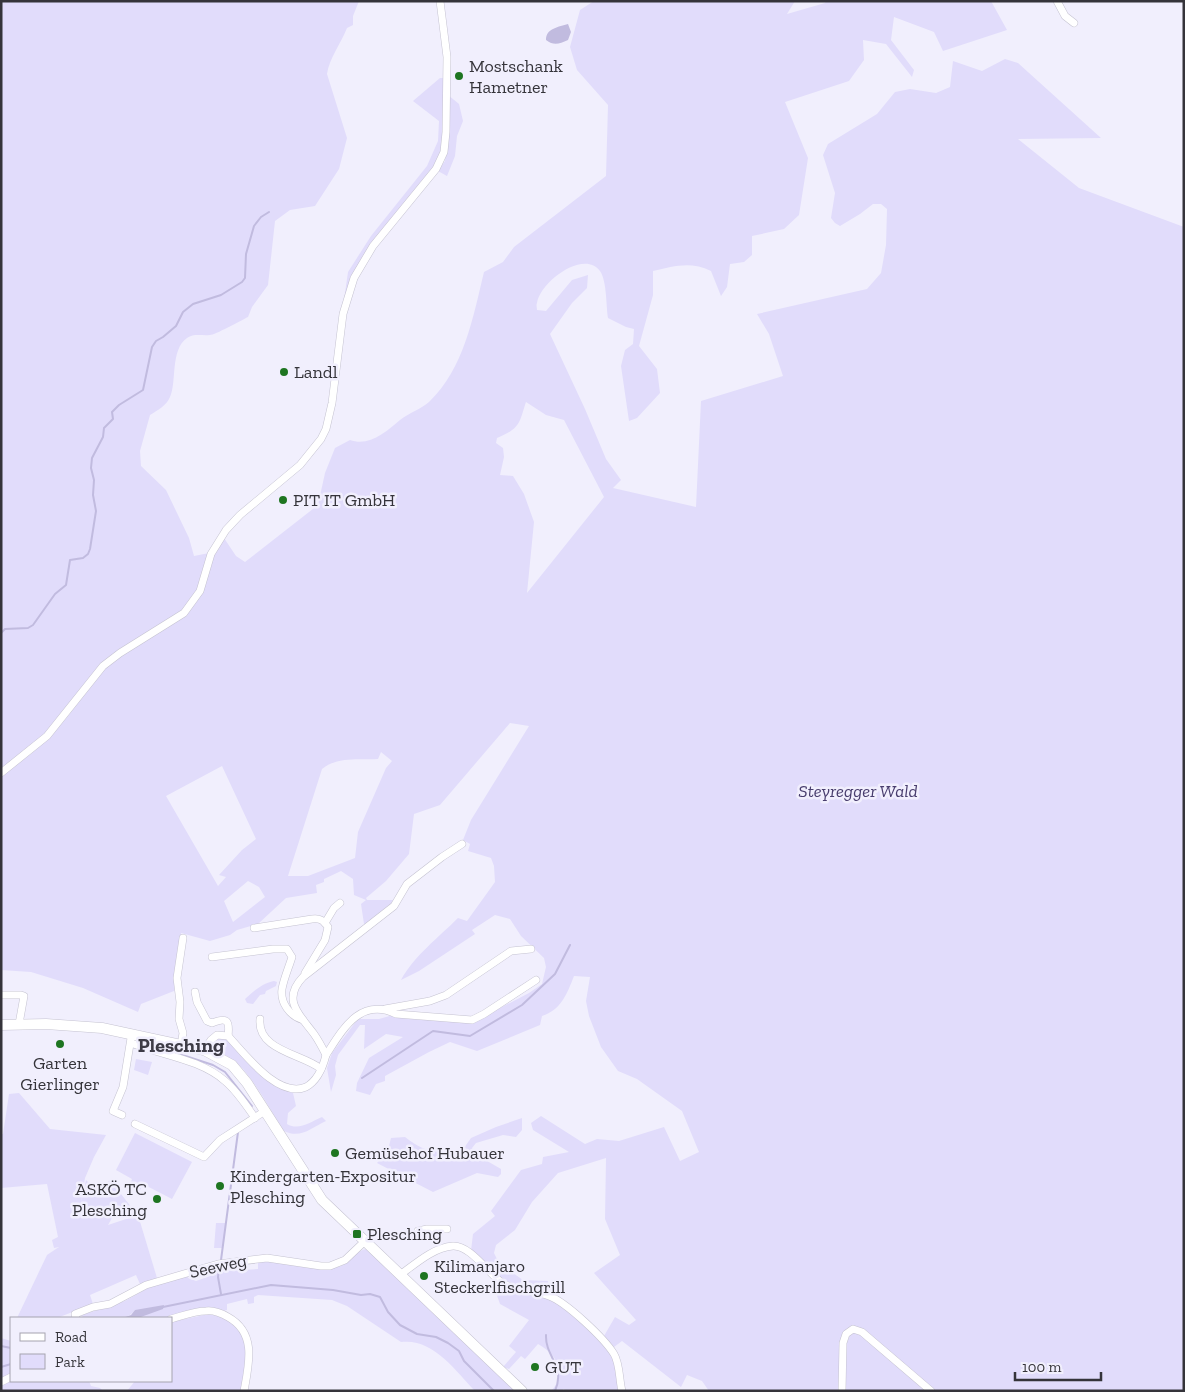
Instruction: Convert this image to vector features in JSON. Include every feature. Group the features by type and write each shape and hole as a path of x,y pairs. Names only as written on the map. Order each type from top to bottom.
{"main road":[{"path":"1,1026 19,1024 78,1026 131,1038 182,1044 204,1050 232,1065 248,1083 317,1194 522,1391"}],"street":[{"path":"1,772 47,736 102,666 184,613 200,591 211,554 232,522 300,465 321,439 326,429 332,403 343,314 354,278 373,246 430,177 440,162 445,143 447,70 440,1"},
{"path":"1056,1 1065,16 1074,23"},
{"path":"326,1055 320,1042 293,1003 292,997 295,985 394,906 407,884 462,844"},
{"path":"325,923 334,908 340,903"},
{"path":"254,928 312,918 318,918 325,923 328,928 325,940 303,977"},
{"path":"182,1044 183,1033 179,1019 180,1002 177,978 183,938"},
{"path":"212,957 288,948 292,957 282,990 284,1000 294,1018 303,1020"},
{"path":"204,1050 217,1035 228,1036 257,1068 284,1088 297,1089 309,1085 316,1079 326,1055 345,1027 362,1012 436,999 446,995 511,952 531,950"},
{"path":"385,1009 396,1014 472,1020 536,980"},
{"path":"195,992 197,1002 207,1021 212,1023 222,1019 226,1020 229,1024 228,1036"},
{"path":"1,995 24,996 19,1024"},
{"path":"260,1019 259,1028 274,1045 283,1051 314,1063 321,1069"},
{"path":"122,1115 113,1111 123,1087 131,1038 200,1067 224,1080 235,1090 255,1118"},
{"path":"135,1124 204,1158 220,1140 265,1111"},
{"path":"418,1231 447,1229"},
{"name":"Seeweg","path":"76,1317 75,1314 93,1307 110,1304 146,1285 218,1264 267,1258 330,1266 345,1260 365,1242"},
{"path":"400,1275 429,1255 445,1248 454,1246 465,1248 486,1270 505,1284 517,1289 549,1296 567,1306 601,1338 614,1354 619,1370 622,1391"},
{"path":"172,1319 200,1311 210,1311 227,1316 237,1323 247,1337 250,1350 244,1391"},
{"path":"842,1391 843,1343 846,1334 853,1329 862,1332 931,1391"}],"green space":[{"path":"1,1 359,1 353,16 353,25 347,28 327,74 347,138 339,169 315,206 290,210 275,221 268,285 252,307 248,317 213,334 190,336 182,343 176,358 170,397 164,405 150,415 140,451 141,466 166,490 189,538 194,556 209,553 198,590 183,612 110,658 45,737 1,770"},
{"name":"Steyregger Wald","path":"594,1 795,1 787,14 825,3 826,1 991,1 1007,30 943,51 934,32 894,17 891,40 914,70 912,77 886,44 863,40 864,60 849,81 785,102 808,158 799,215 784,229 752,236 752,255 744,262 730,264 727,287 721,296 711,271 704,268 682,265 653,271 653,295 639,346 657,369 660,393 637,418 629,421 621,366 625,350 633,344 634,329 608,318 605,287 600,271 593,265 574,266 554,278 546,286 540,295 537,310 546,311 572,280 588,275 587,288 572,303 550,334 606,459 621,480 613,488 696,507 701,401 783,376 769,334 757,314 867,289 881,273 886,245 887,209 881,204 873,204 840,226 835,223 831,218 835,193 823,155 828,144 877,114 895,92 910,89 936,93 950,87 953,61 982,71 1005,59 1018,63 1101,138 1018,139 1079,188 1184,227 1184,1391 934,1391 858,1327 848,1328 839,1343 840,1391 709,1391 702,1381 687,1375 681,1387 622,1341 614,1347 604,1336 615,1317 629,1325 636,1320 594,1273 620,1255 605,1219 606,1158 558,1173 532,1202 515,1230 496,1245 494,1253 499,1263 523,1280 548,1281 546,1292 514,1286 502,1280 471,1251 473,1234 495,1216 491,1211 521,1170 542,1164 543,1157 569,1152 533,1130 531,1123 541,1116 585,1144 597,1139 619,1141 664,1127 680,1161 699,1152 682,1111 637,1079 618,1071 601,1047 589,1016 586,1001 590,977 574,976 563,1001 554,1010 542,1016 540,1025 477,1051 450,1042 385,1076 385,1081 376,1084 370,1095 356,1091 357,1083 369,1058 403,1037 386,1034 364,1049 365,1025 360,1025 338,1055 335,1066 336,1075 331,1092 327,1068 332,1053 358,1019 379,1019 393,1015 409,1019 473,1022 529,993 542,984 546,967 544,958 521,936 510,919 495,915 472,930 475,934 419,971 401,980 420,955 458,918 467,921 495,882 494,866 491,858 468,851 470,844 463,840 471,820 529,726 510,723 440,805 414,814 409,854 386,881 366,898 367,900 393,900 391,904 366,925 364,924 361,904 366,900 354,895 353,879 341,871 316,885 317,893 286,898 258,924 237,930 230,935 210,941 181,933 174,991 141,1004 138,1012 83,988 31,972 1,970 1,776 31,754 51,736 69,715 87,688 108,664 186,614 197,599 212,555 224,538 236,556 245,562 318,505 325,473 335,448 350,440 364,442 377,437 429,402 451,374 466,342 484,272 503,262 514,247 606,176 608,105 577,70 570,47 580,10","holes":["526,402 546,415 564,420 604,497 527,593 534,522 524,494 513,476 500,475 504,457 503,448 496,443 497,438 515,428","381,752 392,761 386,768 358,832 355,858 308,876 288,876 322,769 341,760 378,759","222,766 256,839 242,850 219,875 226,877 218,886 166,796","248,881 259,887 265,897 233,922 224,901"]},
{"path":"440,78 444,78 443,143 439,160 385,227 344,300 348,272 371,236 427,166 438,141 439,121 413,101"},
{"path":"448,95 459,104 463,121 457,136 455,156 447,176 438,171 445,161"},
{"path":"277,982 276,986 266,991 265,994 260,995 253,1004 247,1003 245,999 265,984"},
{"path":"223,1037 259,1073 293,1093 296,1106 288,1113 287,1124 296,1127 322,1117 326,1121 301,1133 296,1134 284,1131 249,1076 214,1044 218,1038"},
{"path":"136,1059 152,1062 148,1075 134,1070"},
{"path":"19,1093 50,1129 106,1135 85,1178 81,1203 86,1180 97,1191 110,1180 132,1208 112,1218 108,1225 138,1215 157,1278 140,1284 136,1275 90,1295 93,1304 60,1317 17,1317 47,1255 59,1247 54,1248 52,1240 58,1237 47,1184 1,1188 1,1134 3,1134 9,1094"},
{"path":"522,1118 522,1130 516,1137 503,1135 476,1143 472,1148 475,1154 501,1169 501,1174 498,1177 477,1173 433,1192 377,1163 388,1150 391,1138 405,1137 426,1150 446,1151 464,1148 471,1138"},
{"path":"135,1133 192,1162 172,1199 143,1184 140,1190 130,1185 132,1179 116,1170"},
{"path":"216,1223 226,1223 222,1248 214,1248"},
{"path":"367,1249 515,1391 475,1391 451,1365 433,1350 413,1342 401,1342 347,1306 332,1300 258,1295 254,1297 254,1303 248,1304 247,1299 227,1304 227,1310 223,1311 203,1308 170,1317 134,1317 135,1310 125,1317 83,1317 82,1315 125,1301 148,1288 188,1275 188,1278 196,1281 216,1274 215,1268 226,1266 226,1271 258,1269 258,1262 267,1261 305,1267 333,1268 345,1264"},
{"path":"490,1276 555,1301 584,1325 609,1351 616,1367 618,1391 565,1391 564,1389 561,1391 551,1391 557,1383 559,1373 557,1363 550,1353 538,1344 525,1359 521,1356 509,1369 503,1367 516,1352 509,1346 529,1320 500,1304"},
{"path":"209,1314 224,1318 234,1325 241,1333 247,1353 243,1391 127,1391 134,1382 172,1382 172,1322"},
{"path":"855,1332 862,1335 930,1391 844,1391 845,1347 850,1335"},
{"path":"1,1338 10,1341 10,1374 1,1379"},
{"path":"10,1382 89,1382 91,1386 100,1388 103,1391 1,1391 1,1386"}],"shaded area":[{"path":"568,24 571,32 568,40 557,44 546,40 551,30"},
{"path":"164,1305 163,1309 141,1317 125,1317 131,1315 135,1310"}],"waterway":[{"path":"1,633 5,629 28,628 33,625 55,594 66,585 70,560 83,558 88,554 96,511 93,495 92,458 103,437 104,428 113,419 112,412 119,405 143,390 152,347 156,341 176,326 183,312 193,304 221,295 242,282 245,278 246,254 254,226 261,217 269,212"},
{"path":"362,1078 433,1031 470,1036 522,1005 555,974 570,945"},
{"path":"158,1047 213,1065 225,1072 252,1106"},
{"path":"221,1260 238,1132"},
{"path":"219,1268 218,1277 221,1294"},
{"path":"163,1307 271,1285 333,1290 361,1295 370,1294 380,1297 388,1312 400,1325 417,1334 436,1337 459,1351 464,1361 494,1391"},
{"path":"546,1335 549,1350 557,1368 558,1382 555,1391"},
{"path":"1,1346 10,1348"},
{"path":"1,1367 10,1364"}],"place":[{"name":"Mostschank Hametner","path":"459,76"},
{"name":"Landl","path":"284,372"},
{"name":"PIT IT GmbH","path":"283,500"},
{"name":"Garten Gierlinger","path":"60,1044"},
{"name":"Gemüsehof Hubauer","path":"335,1153"},
{"name":"Kindergarten-Expositur Plesching","path":"220,1186"},
{"name":"ASKÖ TC Plesching","path":"157,1199"},
{"name":"Plesching","path":"357,1234"},
{"name":"Kilimanjaro Steckerlfischgrill","path":"424,1276"},
{"name":"GUT","path":"535,1367"}],"district":[{"name":"Plesching","path":"181,1045"}]}
